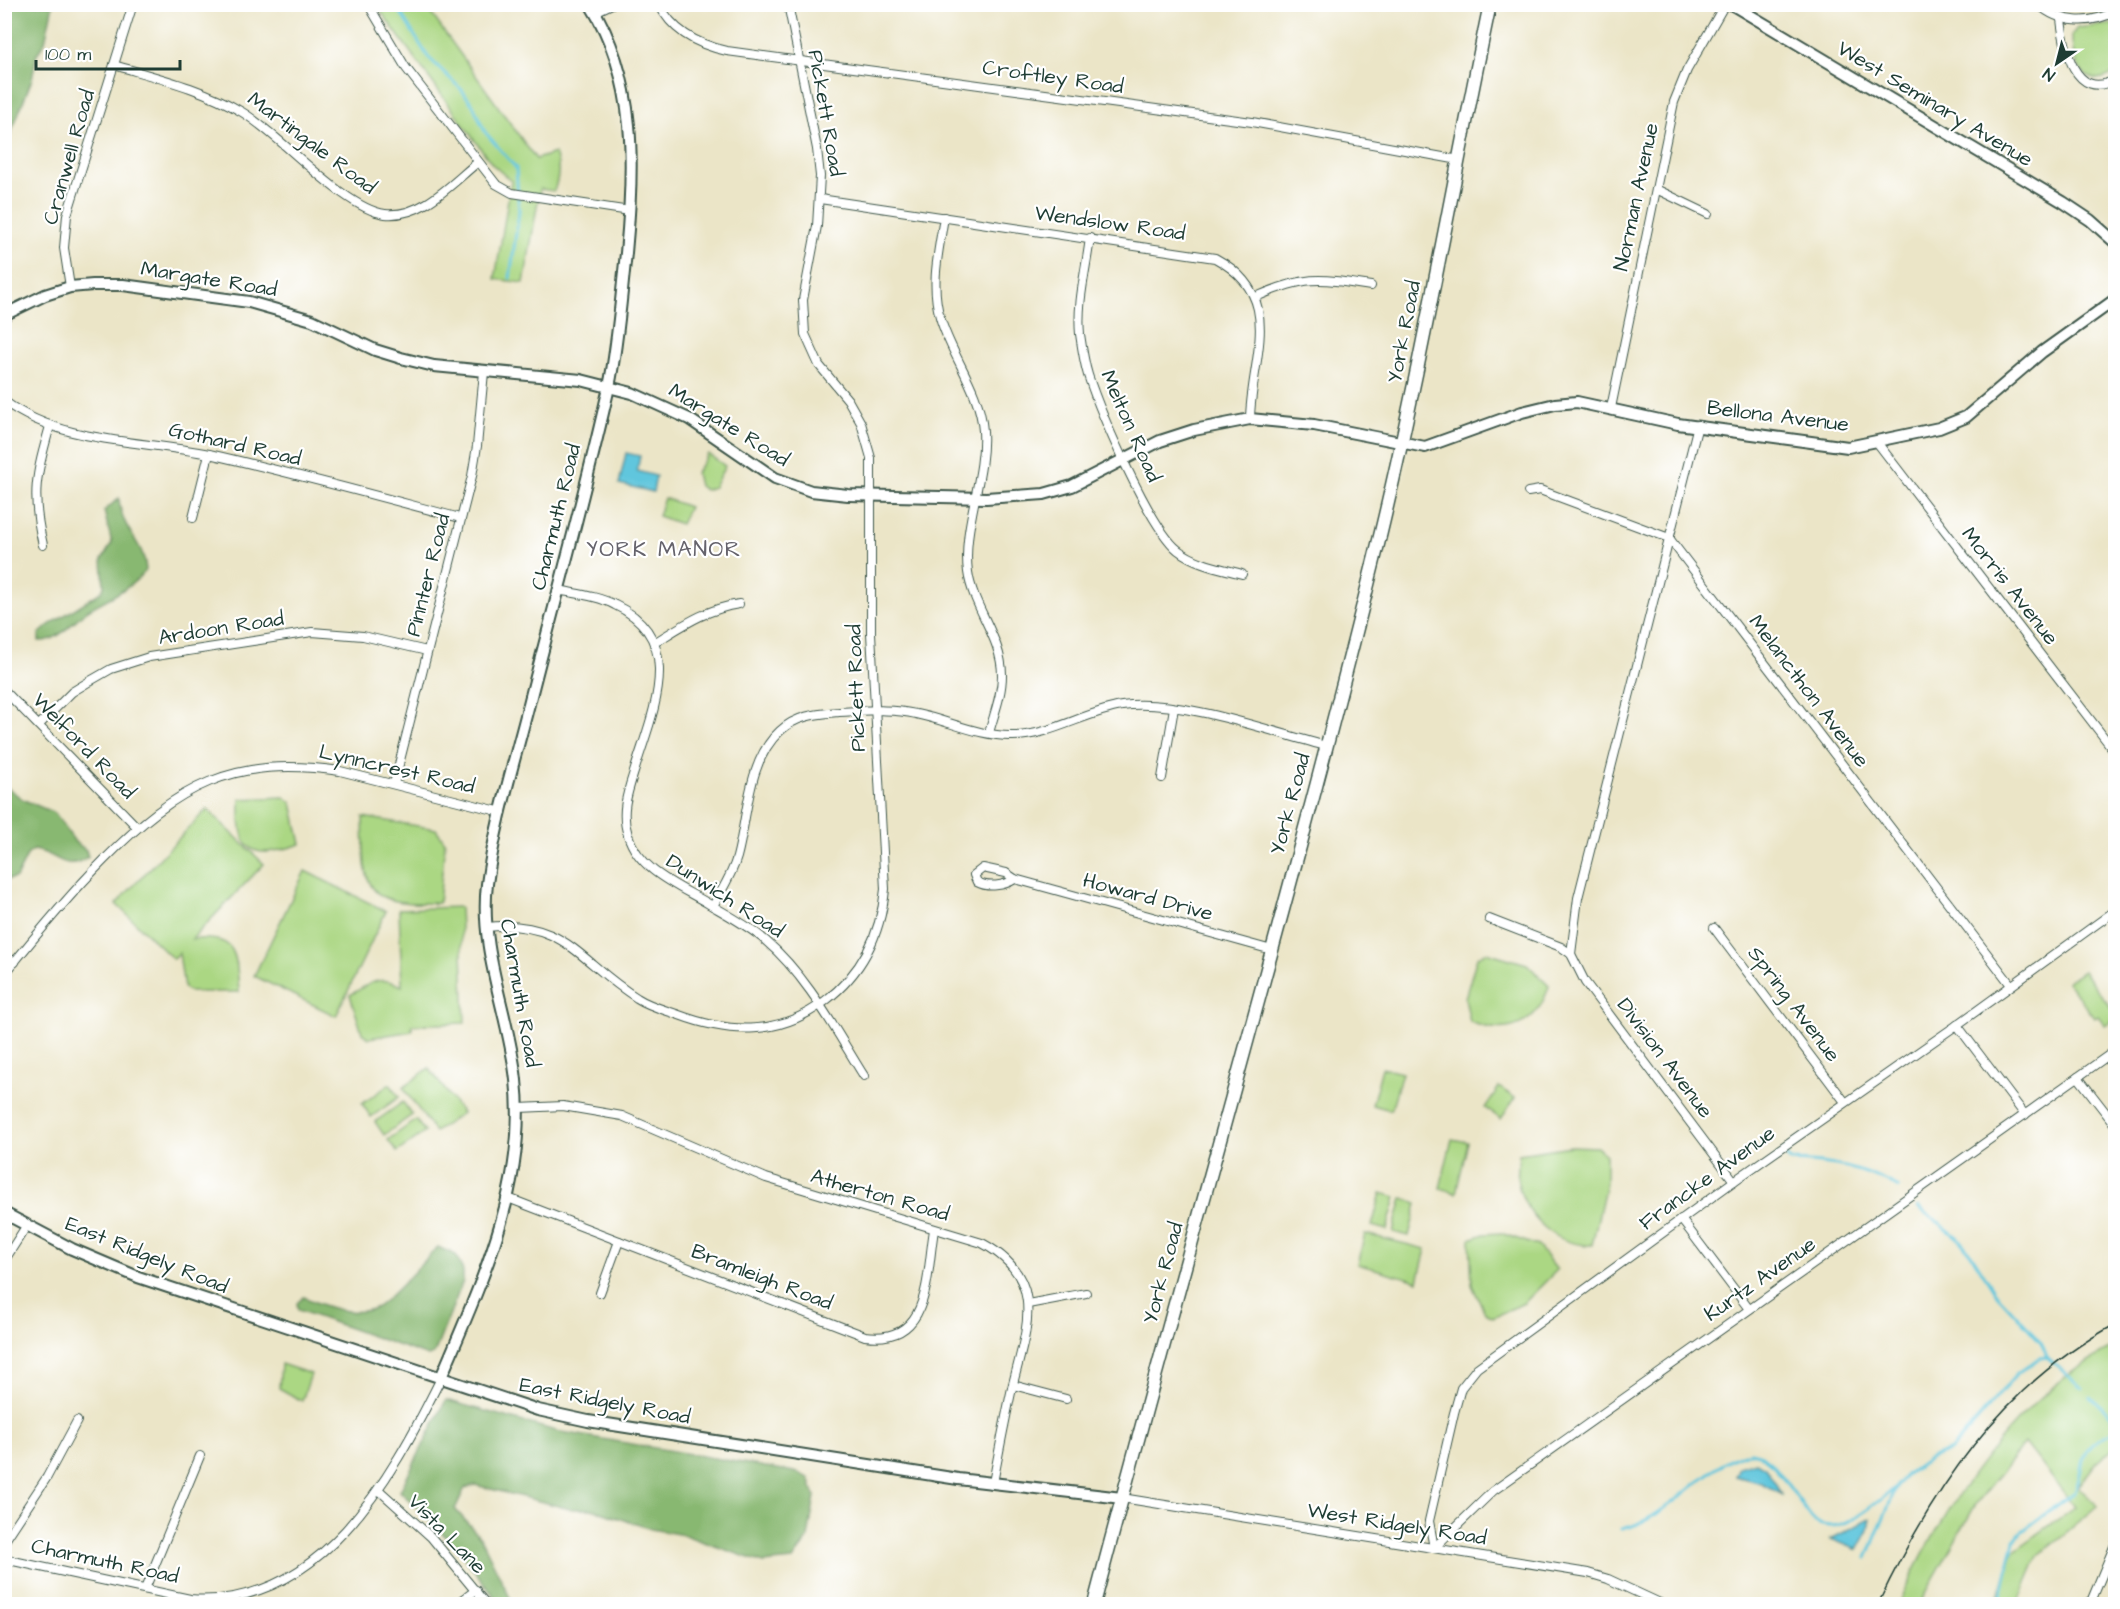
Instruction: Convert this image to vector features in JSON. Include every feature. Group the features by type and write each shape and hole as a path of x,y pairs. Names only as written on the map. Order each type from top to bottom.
{"main road":[{"name":"York Road","path":"1094,1605 1326,746 1401,443 1490,4"}],"street":[{"name":"Cranwell Road","path":"70,287 64,248 67,214 133,4"},
{"path":"368,4 406,68 496,184 512,193 526,196 630,211"},
{"path":"592,8 612,4"},
{"name":"Croftley Road","path":"659,4 682,32 707,47 1252,122 1459,160"},
{"name":"Pickett Road","path":"487,927 507,925 544,931 574,947 638,999 706,1025 759,1030 799,1018 836,993 862,962 880,923 885,889 873,710 871,458 861,423 848,400 819,365 805,334 803,300 820,199 817,149 788,4"},
{"name":"Norman Avenue","path":"1611,408 1679,87 1725,4"},
{"name":"West Seminary Avenue","path":"1731,4 2069,206 2115,243"},
{"path":"2038,4 2061,19 2092,20 2115,11"},
{"name":"Charmuth Road","path":"4,1559 213,1601 240,1599 262,1592 311,1563 357,1518 380,1491 407,1447 441,1380 484,1270 508,1198 516,1156 519,1108 516,1075 496,986 487,927 487,886 502,812 609,386 619,318 630,211 633,173 627,104 612,53 592,8"},
{"path":"2061,19 2068,57 2074,72 2099,84 2115,79"},
{"name":"Martingale Road","path":"114,64 201,90 236,108 275,136 348,198 372,211 386,214 414,210 428,202 478,162"},
{"path":"1656,189 1708,214"},
{"name":"Wendslow Road","path":"820,199 1215,258 1238,273 1256,297 1262,326 1250,393 1250,419"},
{"path":"944,217 935,296 940,318 974,393 981,418 983,445 968,550 969,580 996,646 1002,674 1001,689 989,733"},
{"name":"Melton Road","path":"1090,238 1080,308 1083,353 1096,398 1154,522 1169,542 1197,561 1242,574"},
{"path":"1256,297 1280,286 1308,279 1371,286"},
{"name":"Margate Road","path":"4,315 45,295 70,287 123,285 249,302 312,320 375,350 434,366 581,380 646,398 675,411 755,466 786,483 823,493 975,498 1014,498 1044,494 1072,486 1160,441 1194,430 1250,419 1314,425 1401,443"},
{"name":"Bellona Avenue","path":"1401,443 1425,447 1521,412 1555,404 1577,402 1660,421 1833,446 1876,441 1939,428 1966,417 2042,352 2115,298"},
{"name":"Pinnter Road","path":"394,784 477,446 484,372"},
{"name":"Gothard Road","path":"4,402 17,411 50,426 208,454 460,518"},
{"path":"43,545 37,519 35,487 50,426"},
{"path":"1489,919 1545,938 1570,954 1578,898 1698,426"},
{"name":"Morris Avenue","path":"1876,441 2115,753"},
{"path":"193,518 208,454"},
{"path":"1528,492 1540,489 1669,538"},
{"name":"Melancthon Avenue","path":"1669,538 2011,985"},
{"name":"Dunwich Road","path":"558,590 615,605 636,619 654,643 659,656 660,686 626,800 624,819 634,850 654,872 764,939 820,1005 864,1076"},
{"path":"654,643 701,614 717,607 739,604"},
{"name":"Ardoon Road","path":"39,724 72,692 90,681 111,669 149,657 312,632 363,636 427,651"},
{"name":"Welford Road","path":"4,690 137,827"},
{"path":"713,906 736,861 755,776 770,741 795,720 813,714 873,710 916,714 989,733 1024,735 1119,707 1147,705 1174,708 1326,746"},
{"path":"1162,778 1174,708"},
{"name":"Lynncrest Road","path":"4,975 50,918 137,827 160,808 200,785 257,768 287,765 315,767 394,784 502,812"},
{"name":"Howard Drive","path":"1015,879 1008,883 988,886 977,882 974,875 983,868 1006,873 1015,879 1272,950"},
{"name":"Francke Avenue","path":"1434,1548 1429,1521 1461,1388 1470,1374 1497,1351 1734,1180 1957,1025 2115,910"},
{"name":"Spring Avenue","path":"1714,928 1845,1101"},
{"name":"Division Avenue","path":"1570,954 1585,982 1734,1180"},
{"path":"4,955 15,962"},
{"path":"1957,1025 2025,1114"},
{"name":"Kurtz Avenue","path":"1434,1548 1493,1491 2115,1050"},
{"path":"2078,1077 2115,1126"},
{"name":"Atherton Road","path":"519,1108 562,1106 622,1116 765,1178 982,1244 995,1250 1018,1274 1028,1304 1026,1339 1013,1385 993,1483"},
{"name":"Bramleigh Road","path":"508,1198 865,1336 880,1338 904,1330 920,1311 934,1230"},
{"name":"East Ridgely Road","path":"4,1213 72,1249 138,1277 513,1403 588,1421 993,1483 1122,1498"},
{"path":"1681,1219 1749,1309"},
{"path":"4,1261 27,1226"},
{"path":"600,1293 619,1241"},
{"path":"1028,1304 1086,1293"},
{"path":"1013,1385 1066,1399"},
{"path":"4,1542 42,1485 77,1421"},
{"path":"145,1589 200,1456"},
{"name":"Vista Lane","path":"380,1491 431,1537 486,1605"},
{"name":"West Ridgely Road","path":"1122,1498 1588,1574 1608,1579 1662,1605"},
{"path":"2091,1605 2115,1542"},
{"path":"457,1605 476,1590"}],"green space":[{"path":"5,4 53,5 45,42 37,54 32,79 5,148"},
{"path":"376,5 425,5 536,159 555,153 558,167 557,181 554,191 540,189 524,283 495,279 511,181 492,164"},
{"path":"2113,24 2115,27 2115,73 2104,78 2087,76 2077,64 2072,35 2077,28"},
{"path":"708,454 725,466 714,487 705,490 699,486 696,473"},
{"path":"119,498 124,520 142,552 146,570 125,589 85,612 59,635 39,641 39,634 49,625 101,592 104,586 102,560 112,543 104,511"},
{"path":"664,498 689,507 681,524 658,516"},
{"path":"5,786 24,800 55,813 75,842 86,850 88,857 67,863 34,850 28,854 16,878 5,880"},
{"path":"284,797 292,803 301,844 270,852 251,848 245,841 242,831 240,799"},
{"path":"207,809 264,864 192,939 218,940 232,949 237,966 239,992 190,992 184,988 179,953 173,959 116,904"},
{"path":"363,817 436,829 445,842 439,903 394,901 381,895 372,887 367,875 365,860"},
{"path":"305,871 386,911 336,1016 254,976"},
{"path":"460,907 465,1023 412,1025 412,1031 369,1038 362,1033 350,995 380,981 402,986 399,909"},
{"path":"1486,952 1527,964 1549,986 1537,1011 1519,1025 1496,1028 1470,1022 1465,998 1477,957"},
{"path":"2083,971 2115,1013 2115,1018 2105,1025 2098,1016 2095,1018 2067,982"},
{"path":"429,1068 462,1113 435,1132 403,1088"},
{"path":"1382,1068 1402,1073 1391,1110 1372,1105"},
{"path":"390,1084 399,1097 371,1117 362,1104"},
{"path":"1499,1087 1515,1098 1501,1119 1485,1108"},
{"path":"403,1102 412,1115 384,1135 375,1122"},
{"path":"416,1120 425,1132 397,1152 388,1140"},
{"path":"1452,1139 1468,1142 1456,1193 1440,1188"},
{"path":"1571,1146 1597,1147 1606,1155 1606,1183 1592,1245 1566,1241 1544,1228 1528,1208 1518,1183 1519,1154"},
{"path":"1381,1193 1396,1197 1387,1230 1372,1226"},
{"path":"1402,1198 1417,1203 1409,1236 1393,1232"},
{"path":"1501,1233 1538,1246 1557,1270 1524,1303 1493,1317 1485,1313 1472,1285 1470,1239 1484,1234"},
{"path":"1365,1234 1426,1249 1418,1281 1357,1264"},
{"path":"438,1247 456,1255 463,1271 463,1281 434,1354 428,1356 298,1310 297,1303 304,1297 340,1310 359,1311 377,1307"},
{"path":"2115,1346 2115,1446 2096,1463 2078,1487 2098,1506 2038,1556 2018,1604 1996,1604 2013,1552 2075,1507 2025,1443 1976,1504 1919,1604 1898,1604 1938,1528 1986,1457 2014,1424 2045,1394 2078,1368"},
{"path":"281,1364 311,1374 302,1401 279,1388"},
{"path":"446,1400 556,1431 795,1472 809,1478 815,1496 808,1538 793,1560 763,1563 684,1535 651,1529 592,1509 570,1509 475,1485 465,1488 455,1509 481,1538 513,1604 500,1604 457,1548 400,1491"}],"water":[{"path":"626,453 640,456 637,471 656,476 653,492 619,484"},
{"path":"1756,1462 1765,1467 1782,1494 1761,1483 1735,1476 1739,1467"},
{"path":"1871,1518 1869,1530 1858,1550 1831,1539"}],"waterway":[{"path":"395,4 428,57 461,89 473,105 485,132 516,168 519,211 510,278"},
{"path":"1786,1156 1791,1161 1847,1167 1873,1175 1899,1188"},
{"path":"1918,1207 1957,1237 1971,1254 1995,1292 2041,1342 2047,1357"},
{"path":"1867,1558 1897,1485 1906,1475 1930,1458 1951,1450 2016,1375 2039,1358 2047,1357 2082,1388"},
{"path":"2091,1397 2116,1421"},
{"path":"1999,1604 2014,1541 2021,1532 2075,1492 2084,1455 2093,1443 2116,1430"},
{"path":"1622,1529 1656,1514 1717,1468 1734,1458 1751,1452 1759,1454 1774,1466 1814,1521 1824,1525 1835,1526 1856,1517 1895,1489"}],"tram line":[{"path":"1878,1604 1922,1521 1974,1444 2004,1410 2038,1378 2075,1349 2116,1324"}],"district":[{"name":"YORK MANOR","path":"664,549"}]}
